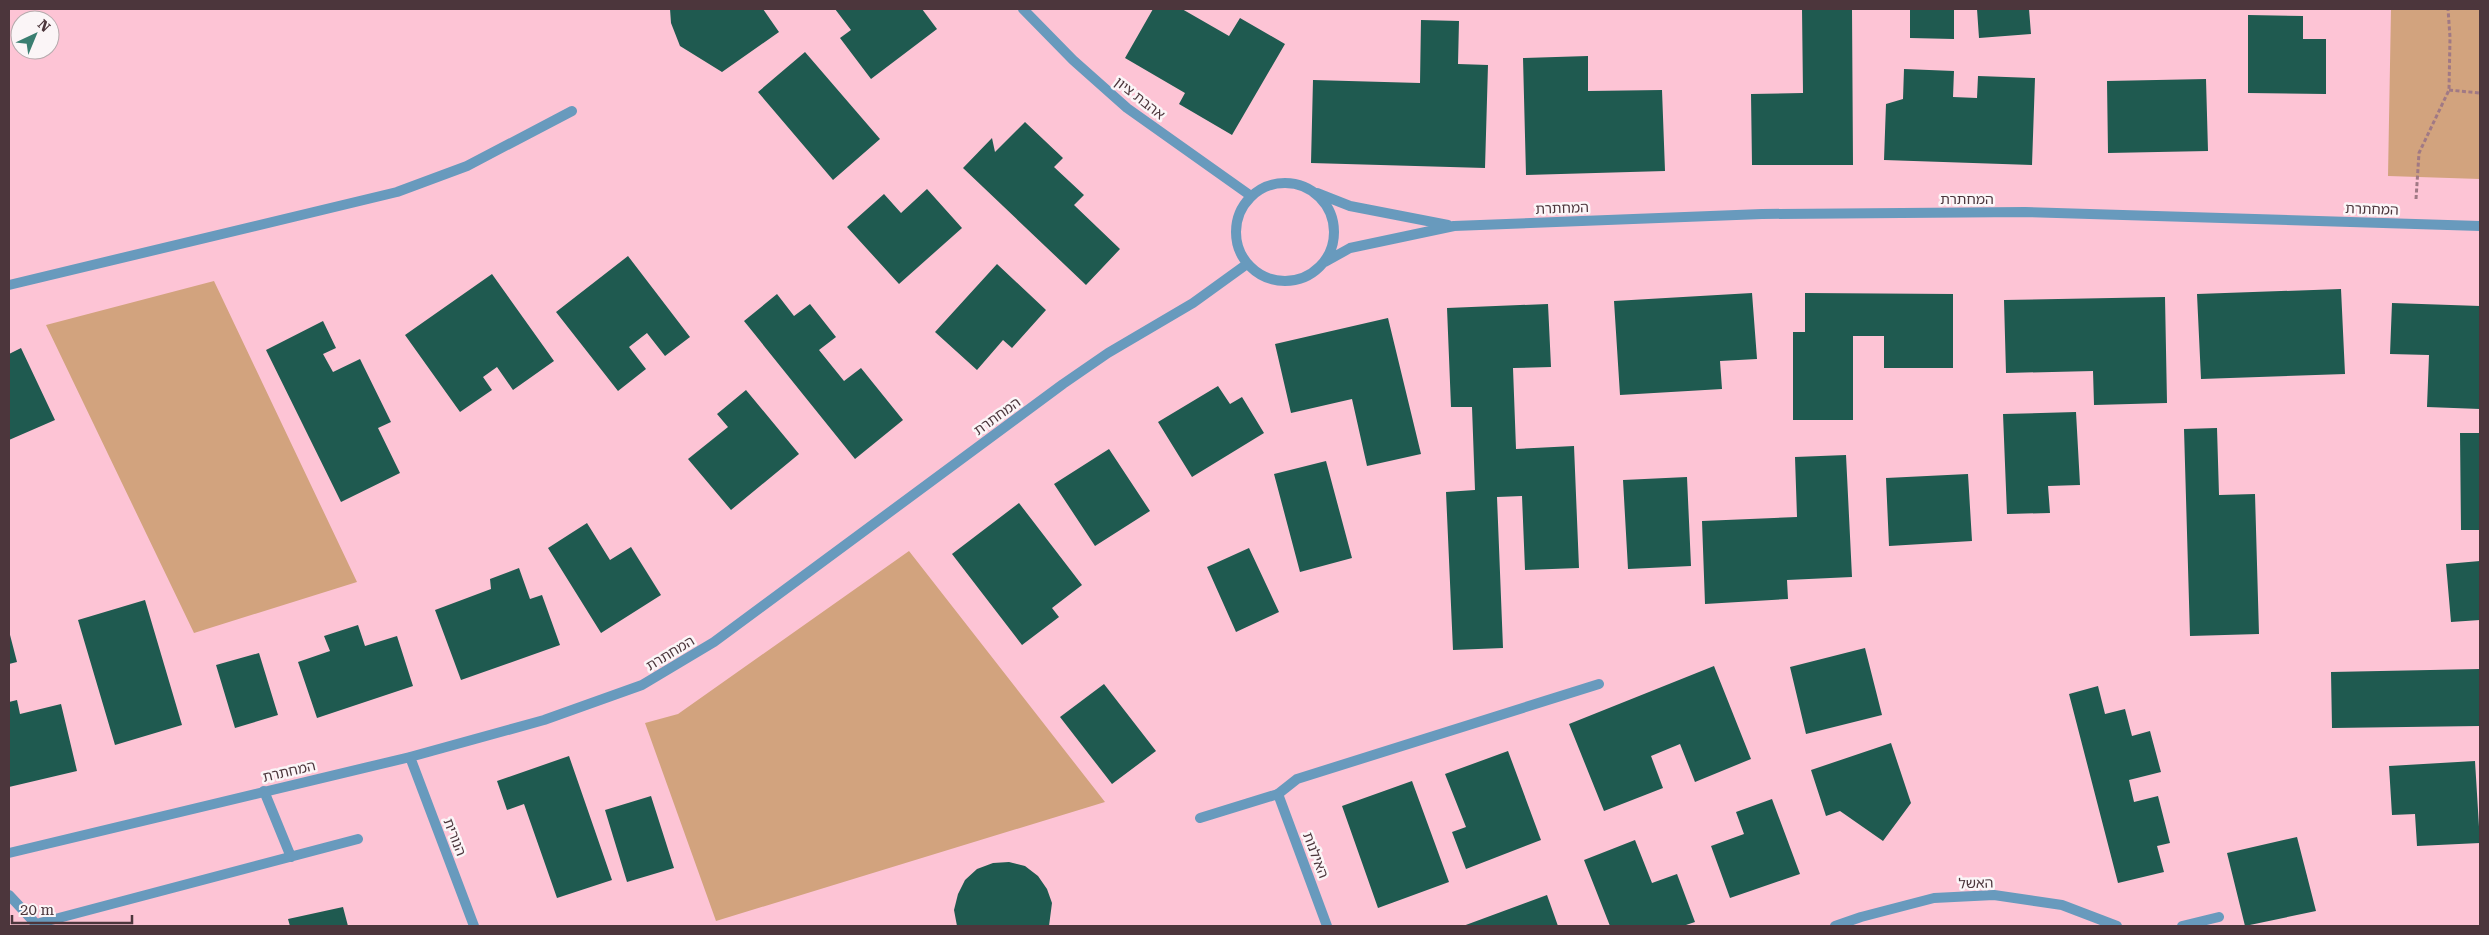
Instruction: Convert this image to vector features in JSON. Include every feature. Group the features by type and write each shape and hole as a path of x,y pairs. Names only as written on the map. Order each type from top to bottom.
{"street":[{"name":"אהבת ציון","path":"1023,9 1073,60 1127,108 1251,196"},
{"path":"9,285 397,192 467,166 572,111"},
{"path":"1287,182 1300,184 1315,192 1330,211 1334,226 1334,243 1324,262 1312,273 1291,281 1274,280 1260,275 1247,264 1240,252 1235,235 1237,216 1251,196 1269,184 1287,182"},
{"name":"המחתרת","path":"1315,192 1350,206 1454,226"},
{"name":"המחתרת","path":"1324,262 1359,246 1454,226 1762,214 2005,212 2480,226"},
{"name":"המחתרת","path":"9,853 410,757 544,720 596,704 642,686 714,642 1063,384 1108,353 1193,303 1247,264"},
{"path":"1200,818 1278,794 1297,779 1599,684"},
{"name":"הנורית","path":"410,757 474,926"},
{"path":"264,792 291,856"},
{"name":"האילנות","path":"1278,794 1327,926"},
{"path":"9,895 36,924 358,839"},
{"name":"האשל","path":"1835,926 1861,917 1934,898 1994,895 2062,905 2117,926"},
{"path":"2182,926 2220,917"}],"path":[{"path":"2414,224 2419,153 2449,90 2450,37 2448,9"},
{"path":"2449,90 2480,93"}],"shaded area":[{"path":"2391,9 2480,9 2480,179 2388,176"},
{"path":"214,281 357,582 194,633 46,325"},
{"path":"909,551 1105,802 716,921 645,723 678,714"}],"building":[{"path":"670,9 763,9 779,32 722,72 680,46 671,23"},
{"path":"835,9 922,9 937,29 871,79 840,38 851,30"},
{"path":"1153,9 1182,9 1229,36 1240,18 1285,44 1232,135 1179,104 1185,93 1125,58"},
{"path":"1802,9 1852,9 1853,165 1752,165 1751,94 1803,93"},
{"path":"1910,9 1954,9 1954,39 1910,38"},
{"path":"1977,9 2029,9 2031,34 1979,38"},
{"path":"2248,15 2303,16 2303,39 2326,39 2326,94 2248,93"},
{"path":"1421,20 1459,21 1458,64 1488,65 1485,168 1311,163 1313,80 1420,83"},
{"path":"805,52 880,139 833,180 758,92"},
{"path":"1588,56 1588,91 1662,90 1665,171 1526,175 1523,58"},
{"path":"1904,69 1954,71 1953,97 1977,98 1978,76 2035,78 2032,165 1884,160 1886,104 1903,99"},
{"path":"2206,79 2208,151 2108,153 2107,81"},
{"path":"1025,122 1063,158 1054,167 1084,195 1074,205 1120,249 1086,285 963,168 992,138 995,152"},
{"path":"927,189 962,228 899,284 847,227 884,194 901,213"},
{"path":"628,256 690,337 665,356 647,333 629,347 646,369 618,391 556,312"},
{"path":"997,264 1046,310 1012,348 1003,340 977,370 935,332"},
{"path":"492,274 554,361 513,390 497,367 483,377 492,390 460,412 405,335"},
{"path":"2341,289 2345,374 2201,379 2197,294"},
{"path":"1752,293 1757,359 1720,361 1722,389 1620,395 1614,301"},
{"path":"1805,293 1953,294 1953,368 1884,368 1884,336 1853,336 1853,420 1793,420 1793,332 1805,332"},
{"path":"777,294 794,316 810,304 836,337 819,350 844,381 861,368 903,420 855,459 744,321"},
{"path":"2165,297 2167,403 2094,405 2093,371 2006,373 2004,300"},
{"path":"2392,303 2480,306 2480,409 2427,407 2429,355 2390,354"},
{"path":"1548,304 1551,367 1513,368 1516,449 1574,446 1579,568 1525,570 1522,496 1497,497 1503,648 1453,650 1446,492 1475,490 1472,407 1451,407 1447,308"},
{"path":"1388,318 1421,454 1367,466 1352,399 1291,413 1275,344"},
{"path":"323,321 336,348 323,354 333,372 360,359 391,422 378,428 400,473 341,502 266,350"},
{"path":"21,348 55,420 9,440 9,354"},
{"path":"1218,386 1230,404 1242,397 1264,433 1192,477 1158,422"},
{"path":"746,390 799,454 731,510 688,459 728,427 717,414"},
{"path":"2076,412 2080,485 2048,486 2050,513 2007,514 2003,414"},
{"path":"2217,428 2219,495 2255,494 2259,634 2190,636 2184,429"},
{"path":"2460,433 2480,433 2480,530 2461,530"},
{"path":"1109,449 1150,511 1095,546 1054,484"},
{"path":"1846,455 1852,577 1787,580 1788,599 1705,604 1702,521 1797,517 1795,457"},
{"path":"1326,461 1352,558 1300,572 1274,474"},
{"path":"1968,474 1972,541 1889,546 1886,478"},
{"path":"1687,477 1691,566 1628,569 1623,480"},
{"path":"1019,503 1082,585 1052,608 1059,617 1022,645 952,554"},
{"path":"587,523 610,560 631,547 661,595 601,633 548,548"},
{"path":"1249,548 1279,612 1236,632 1207,567"},
{"path":"2480,561 2480,620 2451,622 2446,564"},
{"path":"519,568 530,599 542,595 560,645 461,680 435,610 491,589 490,579"},
{"path":"145,600 182,725 115,745 78,620"},
{"path":"358,625 365,646 397,636 413,686 317,718 298,662 330,651 324,636"},
{"path":"9,631 17,662 9,664"},
{"path":"1865,648 1882,715 1806,734 1790,667"},
{"path":"259,653 278,715 235,728 216,665"},
{"path":"1714,666 1751,759 1695,782 1680,744 1651,756 1663,788 1604,811 1569,724"},
{"path":"2480,669 2480,726 2332,728 2331,672"},
{"path":"1104,684 1156,751 1112,784 1060,717"},
{"path":"2098,686 2105,714 2125,709 2132,736 2150,731 2161,772 2129,780 2134,802 2158,796 2170,843 2157,846 2164,872 2118,883 2069,694"},
{"path":"17,700 20,714 61,704 77,771 9,787 9,702"},
{"path":"1891,743 1911,803 1883,841 1840,811 1826,816 1811,770"},
{"path":"1508,751 1541,840 1466,869 1452,832 1466,827 1445,774"},
{"path":"569,756 612,880 557,898 524,804 507,810 497,781"},
{"path":"2475,761 2480,843 2417,846 2415,814 2392,815 2389,766"},
{"path":"1412,781 1449,882 1378,908 1342,806"},
{"path":"651,796 674,868 627,882 605,810"},
{"path":"1772,799 1800,874 1730,898 1711,846 1744,834 1736,812"},
{"path":"2297,837 2316,911 2245,926 2227,853"},
{"path":"1635,840 1652,883 1677,874 1695,922 1683,926 1610,926 1584,860"},
{"path":"1009,862 1025,866 1038,876 1047,889 1052,903 1049,926 957,926 954,910 958,894 965,880 977,869 993,863"},
{"path":"1547,895 1558,926 1463,926"},
{"path":"343,907 348,926 290,926 288,919"}]}
